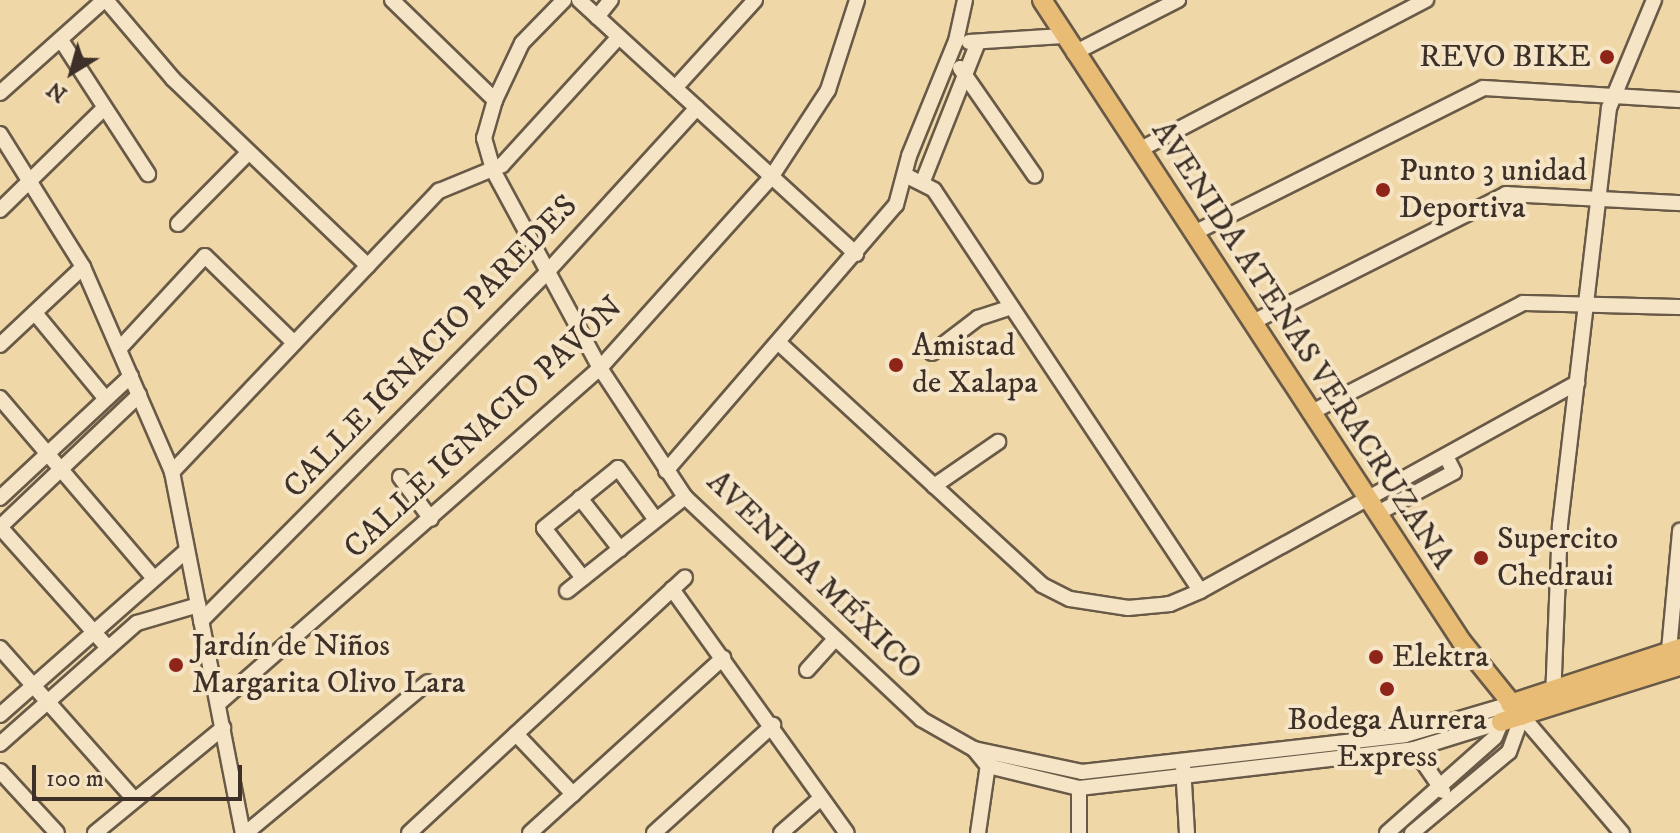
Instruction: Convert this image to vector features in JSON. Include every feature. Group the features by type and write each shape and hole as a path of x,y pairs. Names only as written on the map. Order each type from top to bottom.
{"main road":[{"name":"AVENIDA ATENAS VERACRUZANA","path":"1042,0 1462,642 1516,710"},
{"path":"1501,722 1516,710 1674,659"}],"street":[{"path":"0,93 105,0 173,79 247,154 368,266"},
{"path":"392,0 495,100"},
{"name":"AVENIDA MÉXICO","path":"564,0 522,43 495,100 484,138 494,172 600,368 685,497 921,719 989,758"},
{"path":"579,0 856,254"},
{"path":"597,17 611,0"},
{"path":"675,88 755,0"},
{"name":"CALLE IGNACIO PAVÓN","path":"218,704 600,368 772,176 828,90 857,0"},
{"path":"666,471 896,205 907,176 909,156 949,62 965,0"},
{"path":"1074,53 1178,0"},
{"path":"1139,150 1426,0"},
{"path":"1553,698 1560,525 1590,303 1612,96 1654,0"},
{"path":"956,41 1063,36"},
{"path":"172,472 439,191 494,172 619,37"},
{"path":"61,40 148,174"},
{"path":"923,181 978,42"},
{"path":"949,62 965,71 1035,176"},
{"path":"1194,233 1483,88 1680,100"},
{"name":"CALLE IGNACIO PAREDES","path":"201,621 548,271 697,108"},
{"path":"0,210 103,109"},
{"path":"0,134 83,267 172,472 245,833 428,682"},
{"path":"178,224 247,154"},
{"path":"907,176 923,181 1200,591"},
{"path":"1253,322 1506,194 1680,203"},
{"path":"120,348 205,256 294,343"},
{"path":"0,345 83,267"},
{"path":"1310,413 1523,303 1680,307"},
{"path":"932,353 978,318 1011,307"},
{"path":"35,313 105,398"},
{"path":"779,343 1056,595 1152,608 1200,591 1374,506 1454,472 1446,456 1577,383"},
{"path":"0,498 131,376"},
{"path":"108,648 0,527 139,395"},
{"path":"0,398 154,578"},
{"path":"934,486 998,442"},
{"path":"583,578 544,528 580,498 618,468 656,520"},
{"path":"400,477 431,519"},
{"path":"567,591 685,497"},
{"path":"580,498 620,549"},
{"path":"1674,659 1680,531"},
{"path":"0,715 187,550"},
{"path":"409,833 685,577"},
{"path":"672,589 773,725 847,833"},
{"path":"0,744 137,623 198,605"},
{"path":"807,670 835,639"},
{"path":"0,648 134,799"},
{"path":"530,833 723,658"},
{"path":"989,758 1079,788 1184,768 1405,735 1516,710"},
{"path":"1412,833 1509,752 1516,710"},
{"path":"1516,710 1617,828 1599,833"},
{"path":"989,758 1082,772 1184,768 1414,749 1501,722"},
{"path":"1387,833 1495,737 1501,722"},
{"path":"654,833 773,725"},
{"path":"95,833 223,728"},
{"path":"516,734 573,794"},
{"path":"1414,749 1450,800"},
{"path":"978,833 989,758"},
{"path":"1184,768 1187,833"},
{"path":"0,771 57,833"},
{"path":"1079,788 1079,833"},
{"path":"781,833 821,798"}],"place":[{"name":"REVO BIKE","path":"1607,57"},
{"name":"Punto 3 unidad Deportiva","path":"1383,190"},
{"name":"Amistad de Xalapa","path":"896,365"},
{"name":"Supercito Chedraui","path":"1481,558"},
{"name":"Elektra","path":"1376,657"},
{"name":"Jardín de Niños Margarita Olivo Lara","path":"176,665"},
{"name":"Bodega Aurrera Express","path":"1387,689"}]}
